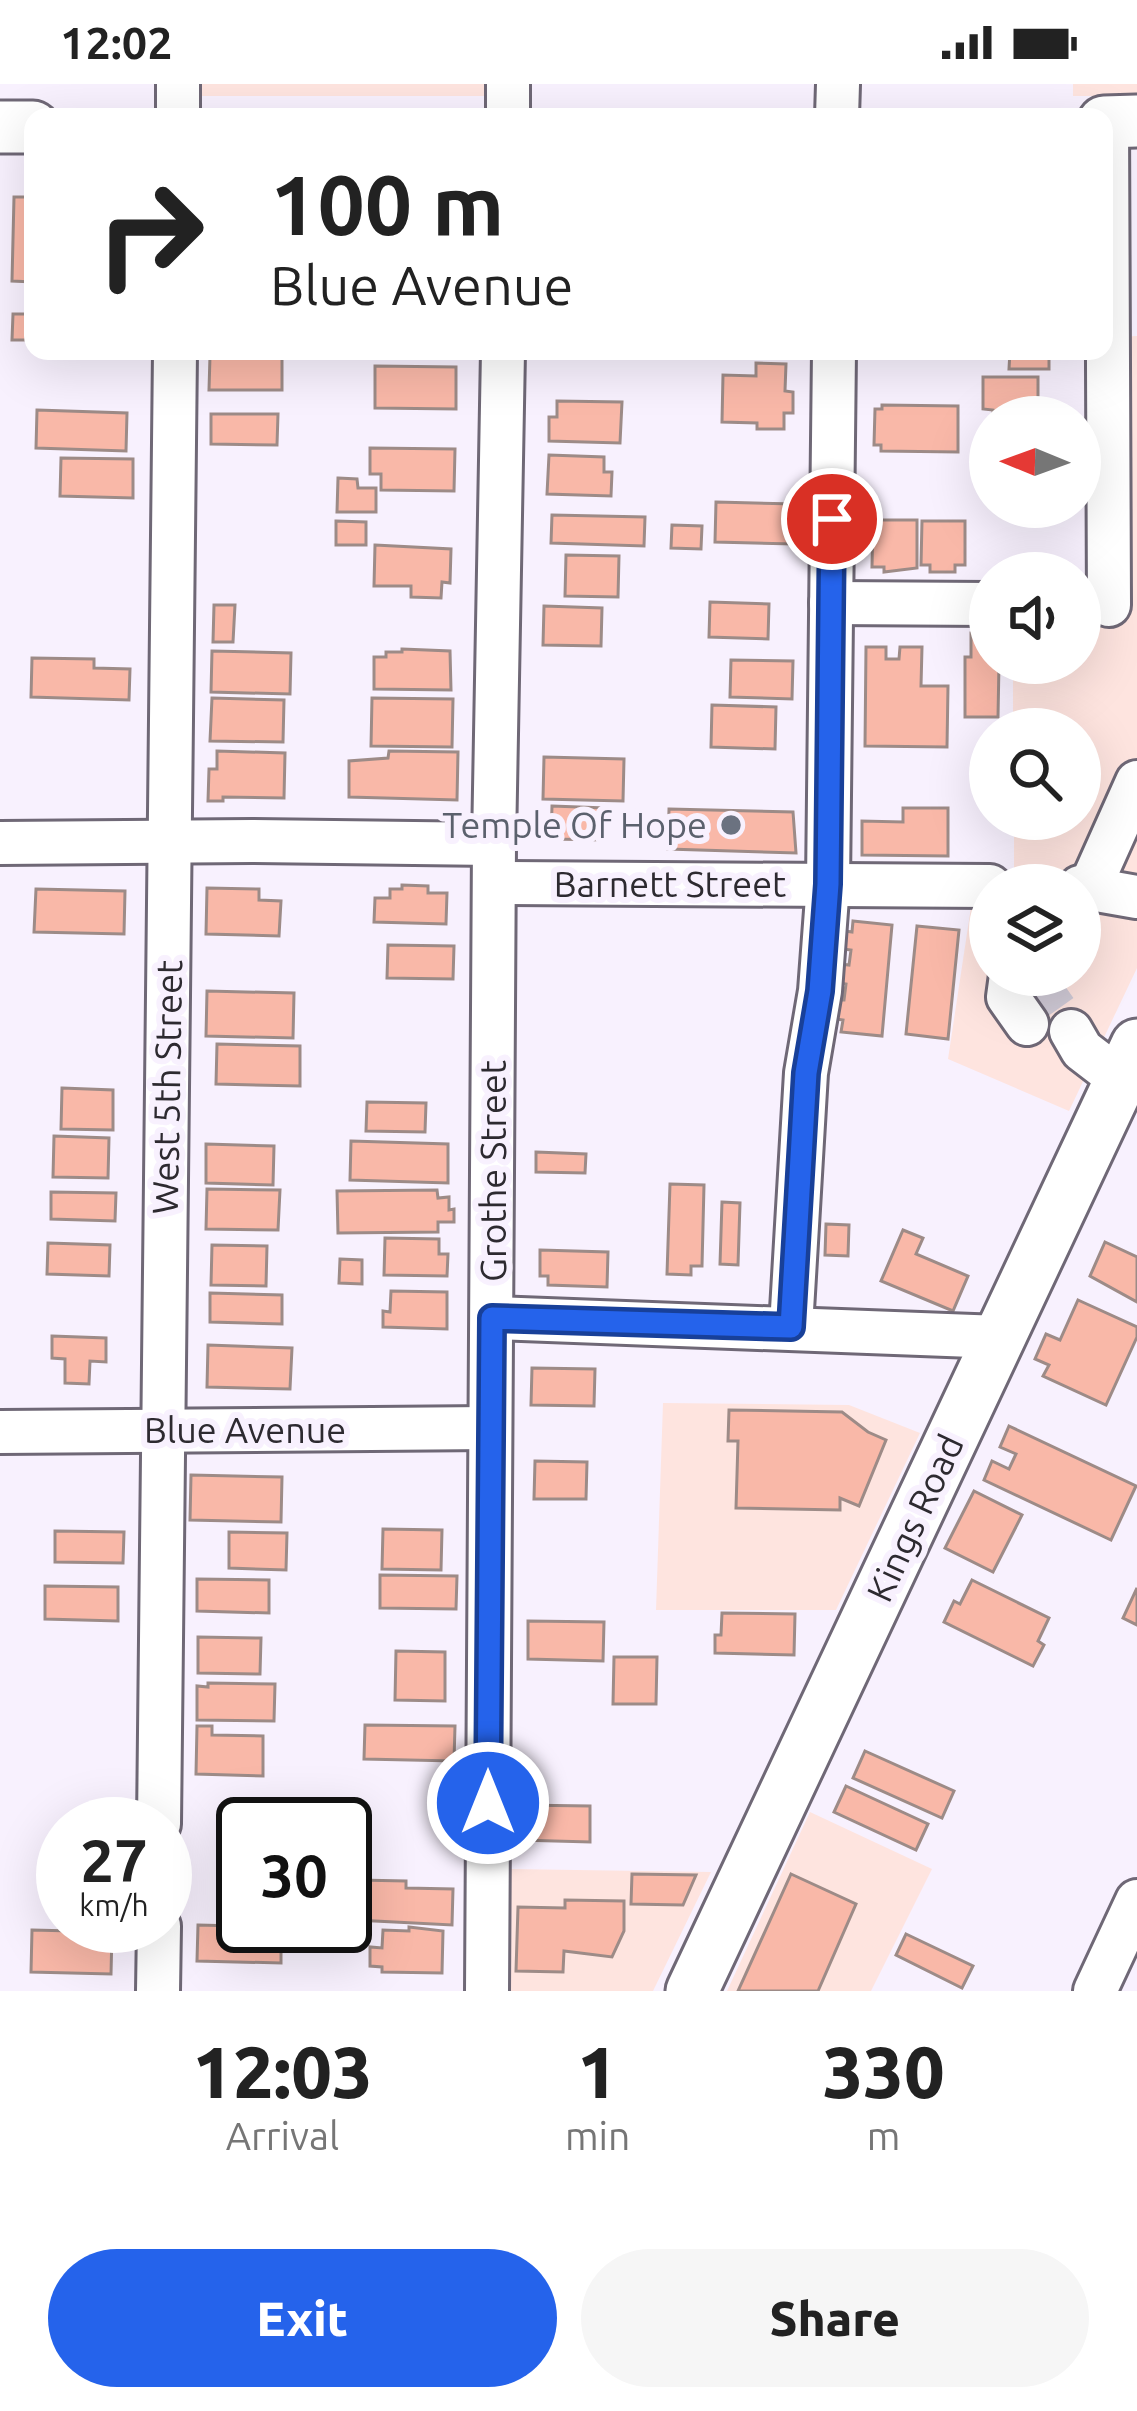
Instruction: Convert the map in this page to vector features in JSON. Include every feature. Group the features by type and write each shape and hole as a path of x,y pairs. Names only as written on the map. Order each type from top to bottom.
{"main road":[{"name":"Kings Road","path":"692,1991 1000,1337 1090,1064"}],"street":[{"path":"1113,303 1116,122"},
{"name":"West 5th Street","path":"159,1797 175,360"},
{"name":"Grothe Street","path":"487,1991 494,864 503,360"},
{"path":"791,1327 806,1073 820,991 828,884 834,360"},
{"path":"1108,605 1112,360"},
{"path":"831,603 969,604"},
{"path":"1098,864 1134,799"},
{"name":"Barnett Street","path":"0,843 170,841 828,884 969,886"},
{"path":"1101,890 1137,898"},
{"path":"1008,996 1090,1064"},
{"path":"492,1318 1000,1337"},
{"name":"Blue Avenue","path":"0,1432 490,1428"},
{"path":"1095,1991 1137,1901"},
{"path":"158,1991 159,1953"}],"shaded area":[{"path":"191,84 492,84 492,96 191,96"},
{"path":"1073,84 1137,84 1137,96 1073,96"},
{"path":"1137,336 1137,968 1069,1111 948,1059 969,920 969,996 1101,996 1101,864 1014,864 1014,840 1101,840 1101,708 1013,708 1013,684 1101,684 1101,584 1122,582 1120,337"},
{"path":"663,1403 849,1405 920,1433 836,1610 656,1610"},
{"path":"810,1812 932,1869 871,1991 727,1991"},
{"path":"506,1869 711,1872 653,1991 502,1991"}],"building":[{"path":"14,197 24,197 24,282 12,281"},
{"path":"13,314 24,314 24,340 12,340"},
{"path":"210,360 282,360 282,390 209,390"},
{"path":"1010,360 1049,360 1049,369 1009,369"},
{"path":"756,363 786,364 785,391 793,392 793,413 784,413 784,429 722,422 723,375 756,376"},
{"path":"375,366 456,367 456,409 375,408"},
{"path":"983,377 1038,377 1038,396 983,396"},
{"path":"557,401 622,402 620,443 549,441 549,417 557,417"},
{"path":"882,405 958,406 958,452 881,451 881,445 874,445 875,409"},
{"path":"37,410 127,413 126,451 36,448"},
{"path":"211,414 278,414 277,445 211,444"},
{"path":"370,448 455,449 454,491 381,490 381,474 370,474"},
{"path":"549,455 604,457 604,472 612,472 611,496 547,494"},
{"path":"61,458 133,459 133,498 60,496"},
{"path":"338,478 357,479 358,488 376,488 376,512 337,512"},
{"path":"716,502 795,504 793,544 715,542"},
{"path":"552,515 645,517 644,546 551,543"},
{"path":"873,520 917,520 917,568 884,572 884,567 872,567"},
{"path":"336,521 366,522 366,545 336,545"},
{"path":"922,521 965,521 965,565 955,565 955,572 930,572 930,565 921,565"},
{"path":"672,525 702,526 701,549 671,548"},
{"path":"375,545 451,549 450,583 442,582 441,598 411,597 411,586 374,586"},
{"path":"566,555 619,556 618,597 565,596"},
{"path":"710,602 769,604 768,639 709,637"},
{"path":"214,605 235,605 233,642 213,642"},
{"path":"544,606 602,608 601,646 543,645"},
{"path":"866,647 886,647 886,659 899,659 900,647 922,647 921,686 948,686 947,747 865,746"},
{"path":"402,649 450,651 451,690 374,689 374,657"},
{"path":"212,651 291,653 290,694 211,692"},
{"path":"965,657 969,657 969,684 999,684 998,708 969,708 969,717 965,717"},
{"path":"32,658 94,659 94,668 130,669 129,700 31,697"},
{"path":"731,660 793,661 792,699 730,697"},
{"path":"212,698 284,700 283,742 210,741"},
{"path":"372,698 453,699 452,747 371,746"},
{"path":"712,705 776,707 775,749 711,747"},
{"path":"217,751 285,753 284,798 208,801 209,769 217,769"},
{"path":"389,751 458,752 457,800 349,797 349,761 388,758"},
{"path":"544,757 624,759 623,801 543,799"},
{"path":"552,806 605,808 605,840 551,839"},
{"path":"903,808 948,808 948,856 862,855 862,821 903,822"},
{"name":"Temple Of Hope","path":"669,809 793,812 796,853 668,849"},
{"path":"402,885 447,893 446,924 374,922 375,898 390,898 390,889 402,889"},
{"path":"207,888 259,889 259,900 281,901 279,936 206,934"},
{"path":"36,889 125,891 124,934 34,932"},
{"path":"853,921 892,925 882,1036 841,1032 843,1020 836,1019 846,984 839,983 840,964 849,965 851,950 843,949 845,931 852,932"},
{"path":"917,926 959,930 948,1039 906,1034"},
{"path":"388,945 454,946 453,979 387,978"},
{"path":"207,991 294,993 293,1038 206,1036"},
{"path":"217,1044 300,1046 300,1086 216,1084"},
{"path":"62,1088 113,1090 113,1130 61,1129"},
{"path":"367,1102 426,1103 425,1132 366,1131"},
{"path":"54,1136 109,1138 108,1178 53,1177"},
{"path":"351,1141 448,1144 448,1183 350,1180"},
{"path":"206,1144 274,1146 273,1185 206,1183"},
{"path":"536,1152 586,1154 585,1173 536,1172"},
{"path":"670,1184 704,1185 702,1266 691,1266 691,1275 667,1274"},
{"path":"207,1189 280,1190 278,1230 206,1229"},
{"path":"437,1190 438,1198 449,1197 449,1210 454,1209 454,1222 438,1222 438,1232 338,1233 337,1191"},
{"path":"51,1192 116,1193 115,1221 51,1219"},
{"path":"722,1202 740,1203 738,1265 720,1264"},
{"path":"826,1224 849,1225 848,1256 825,1255"},
{"path":"903,1230 923,1238 916,1254 968,1276 953,1311 881,1281"},
{"path":"385,1238 439,1239 439,1254 448,1254 447,1276 384,1275"},
{"path":"1105,1242 1137,1257 1137,1302 1090,1276"},
{"path":"48,1243 110,1245 109,1276 47,1274"},
{"path":"212,1245 267,1246 266,1286 211,1285"},
{"path":"540,1250 608,1252 607,1287 548,1285 548,1276 540,1276"},
{"path":"340,1259 362,1260 362,1284 339,1283"},
{"path":"391,1291 447,1292 447,1329 383,1327"},
{"path":"210,1293 282,1295 282,1324 210,1322"},
{"path":"1078,1300 1137,1327 1137,1337 1106,1405 1043,1376 1049,1365 1035,1359 1046,1334 1060,1340"},
{"path":"52,1336 106,1338 106,1362 90,1361 89,1384 65,1383 65,1359 52,1358"},
{"path":"208,1345 292,1348 290,1389 207,1387"},
{"path":"532,1368 595,1369 594,1406 531,1405"},
{"path":"729,1410 842,1412 886,1440 859,1506 840,1498 840,1510 736,1508 738,1441 728,1441"},
{"path":"1009,1426 1136,1486 1111,1540 984,1480 992,1461 1009,1469 1016,1454 1000,1447"},
{"path":"535,1461 587,1462 586,1499 534,1499"},
{"path":"191,1475 282,1477 281,1522 190,1520"},
{"path":"974,1491 1022,1515 993,1572 945,1548"},
{"path":"383,1529 442,1530 441,1570 382,1569"},
{"path":"55,1531 124,1532 123,1563 55,1562"},
{"path":"229,1532 287,1533 286,1570 229,1568"},
{"path":"380,1575 457,1576 456,1609 380,1608"},
{"path":"197,1579 269,1580 269,1613 197,1611"},
{"path":"972,1580 1049,1618 1038,1641 1044,1645 1033,1666 944,1622"},
{"path":"45,1586 118,1587 118,1621 45,1619"},
{"path":"1137,1588 1137,1625 1123,1618"},
{"path":"722,1613 795,1614 794,1655 715,1653"},
{"path":"528,1621 604,1622 603,1661 528,1659"},
{"path":"198,1637 261,1638 260,1674 198,1673"},
{"path":"396,1651 445,1652 445,1701 395,1700"},
{"path":"614,1657 657,1657 656,1704 613,1704"},
{"path":"208,1683 275,1684 274,1721 197,1720 197,1686 208,1687"},
{"path":"365,1725 455,1726 454,1761 364,1759"},
{"path":"197,1726 212,1726 212,1735 263,1736 263,1776 196,1774"},
{"path":"865,1751 954,1791 942,1818 853,1778"},
{"path":"846,1786 928,1824 916,1850 834,1812"},
{"path":"519,1805 590,1806 590,1842 519,1840"},
{"path":"632,1874 696,1875 683,1905 631,1904"},
{"path":"791,1874 856,1904 818,1991 738,1991"},
{"path":"372,1880 406,1881 406,1888 453,1889 452,1925 372,1921"},
{"path":"565,1900 624,1901 624,1931 612,1957 564,1951 563,1972 516,1971 518,1907 565,1908"},
{"path":"198,1925 216,1925 216,1953 281,1953 281,1963 197,1961"},
{"path":"409,1927 443,1931 442,1973 382,1972 382,1967 370,1966 372,1947 382,1948 383,1930 409,1931"},
{"path":"32,1930 36,1930 36,1953 112,1953 111,1974 31,1972"},
{"path":"906,1934 973,1966 962,1988 896,1955"}],"tunnel":[{"path":"1046,996 1071,1031"}],"place":[{"name":"Temple Of Hope","path":"731,825"}],"route":[{"path":"488,1803 492,1318 791,1327 806,1073 820,991 828,884 832,519"}]}
